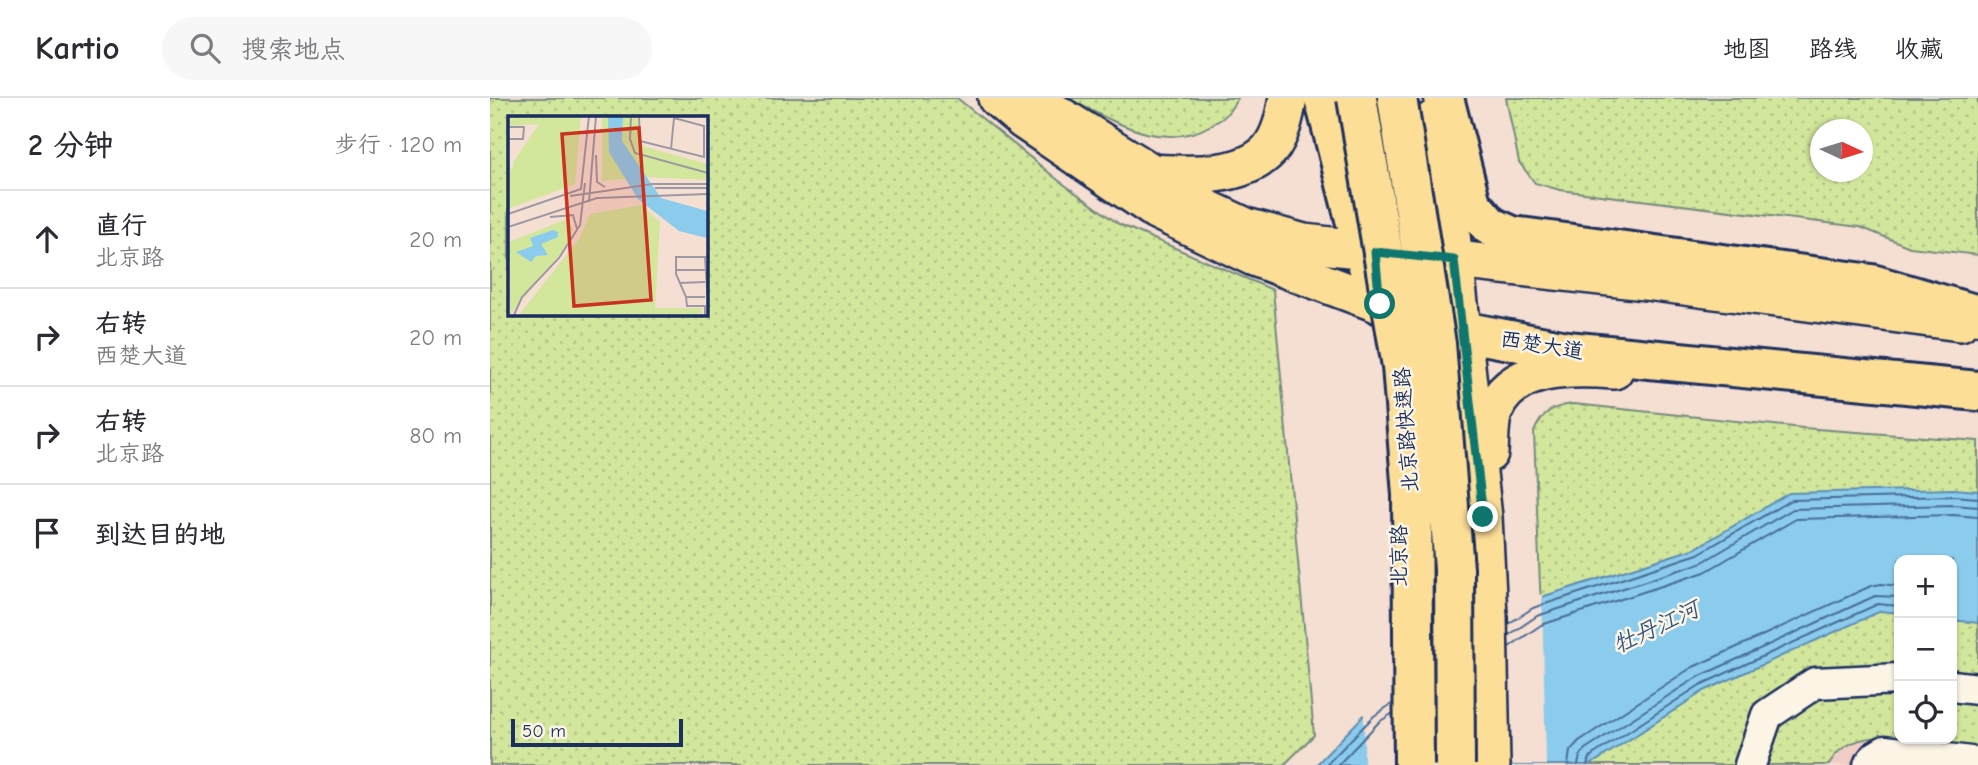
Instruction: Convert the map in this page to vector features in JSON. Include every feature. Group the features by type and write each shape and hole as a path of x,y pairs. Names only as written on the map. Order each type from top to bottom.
{"highway":[{"path":"1324,98 1368,251 1380,304"},
{"name":"北京路快速路","path":"1357,98 1402,366 1412,495 1414,765"},
{"name":"北京路快速路","path":"1397,98 1436,344 1454,569 1455,765"},
{"path":"1444,98 1471,204 1490,226 1511,236 1872,284 1978,315"},
{"name":"西楚大道","path":"1380,304 1462,331 1572,351 1978,392"}],"main road":[{"name":"西楚大道","path":"997,98 1023,120 1156,210 1254,257 1380,304"},
{"path":"1031,98 1152,173 1184,198 1247,227 1304,243 1654,282 1978,324"},
{"path":"1152,173 1194,176 1245,165 1269,150 1283,122 1288,98"},
{"path":"1346,98 1368,251"},
{"path":"1429,98 1444,179 1483,517 1491,765"},
{"name":"北京路","path":"1380,304 1398,460 1399,765"},
{"path":"1483,517 1493,411 1508,387 1540,372 1589,368 1978,392"}],"street":[{"path":"1750,765 1767,715 1815,683 1894,679"},
{"path":"1957,687 1978,689"},
{"path":"1869,765 1885,751 1978,763"}],"shaded area":[{"path":"1887,736 1894,737 1894,744 1953,744 1978,747 1978,765 1829,765 1845,743"}],"green space":[{"path":"490,98 957,98 1058,180 1119,224 1273,290 1314,735 1284,765 490,765"},
{"path":"1067,98 1238,98 1220,120 1193,133 1175,136 1138,131"},
{"path":"1506,98 1978,98 1978,255 1910,247 1860,227 1560,190 1535,183 1519,162"},
{"path":"1574,404 1803,428 1978,441 1978,747 1952,744 1957,744 1957,555 1894,555 1894,738 1869,738 1850,744 1834,756 1829,765 1552,765 1540,586 1534,432 1549,411"}],"water":[{"name":"牡丹江河","path":"1954,489 1978,491 1978,623 1957,621 1957,555 1894,555 1894,612 1881,611 1704,691 1590,765 1316,765 1369,710 1529,601 1696,548 1789,493"}],"pier":[{"path":"1542,594 1546,765 1364,765 1364,711 1367,708 1527,599"}],"route":[{"path":"1380,304 1375,252 1454,260 1483,517"}]}
